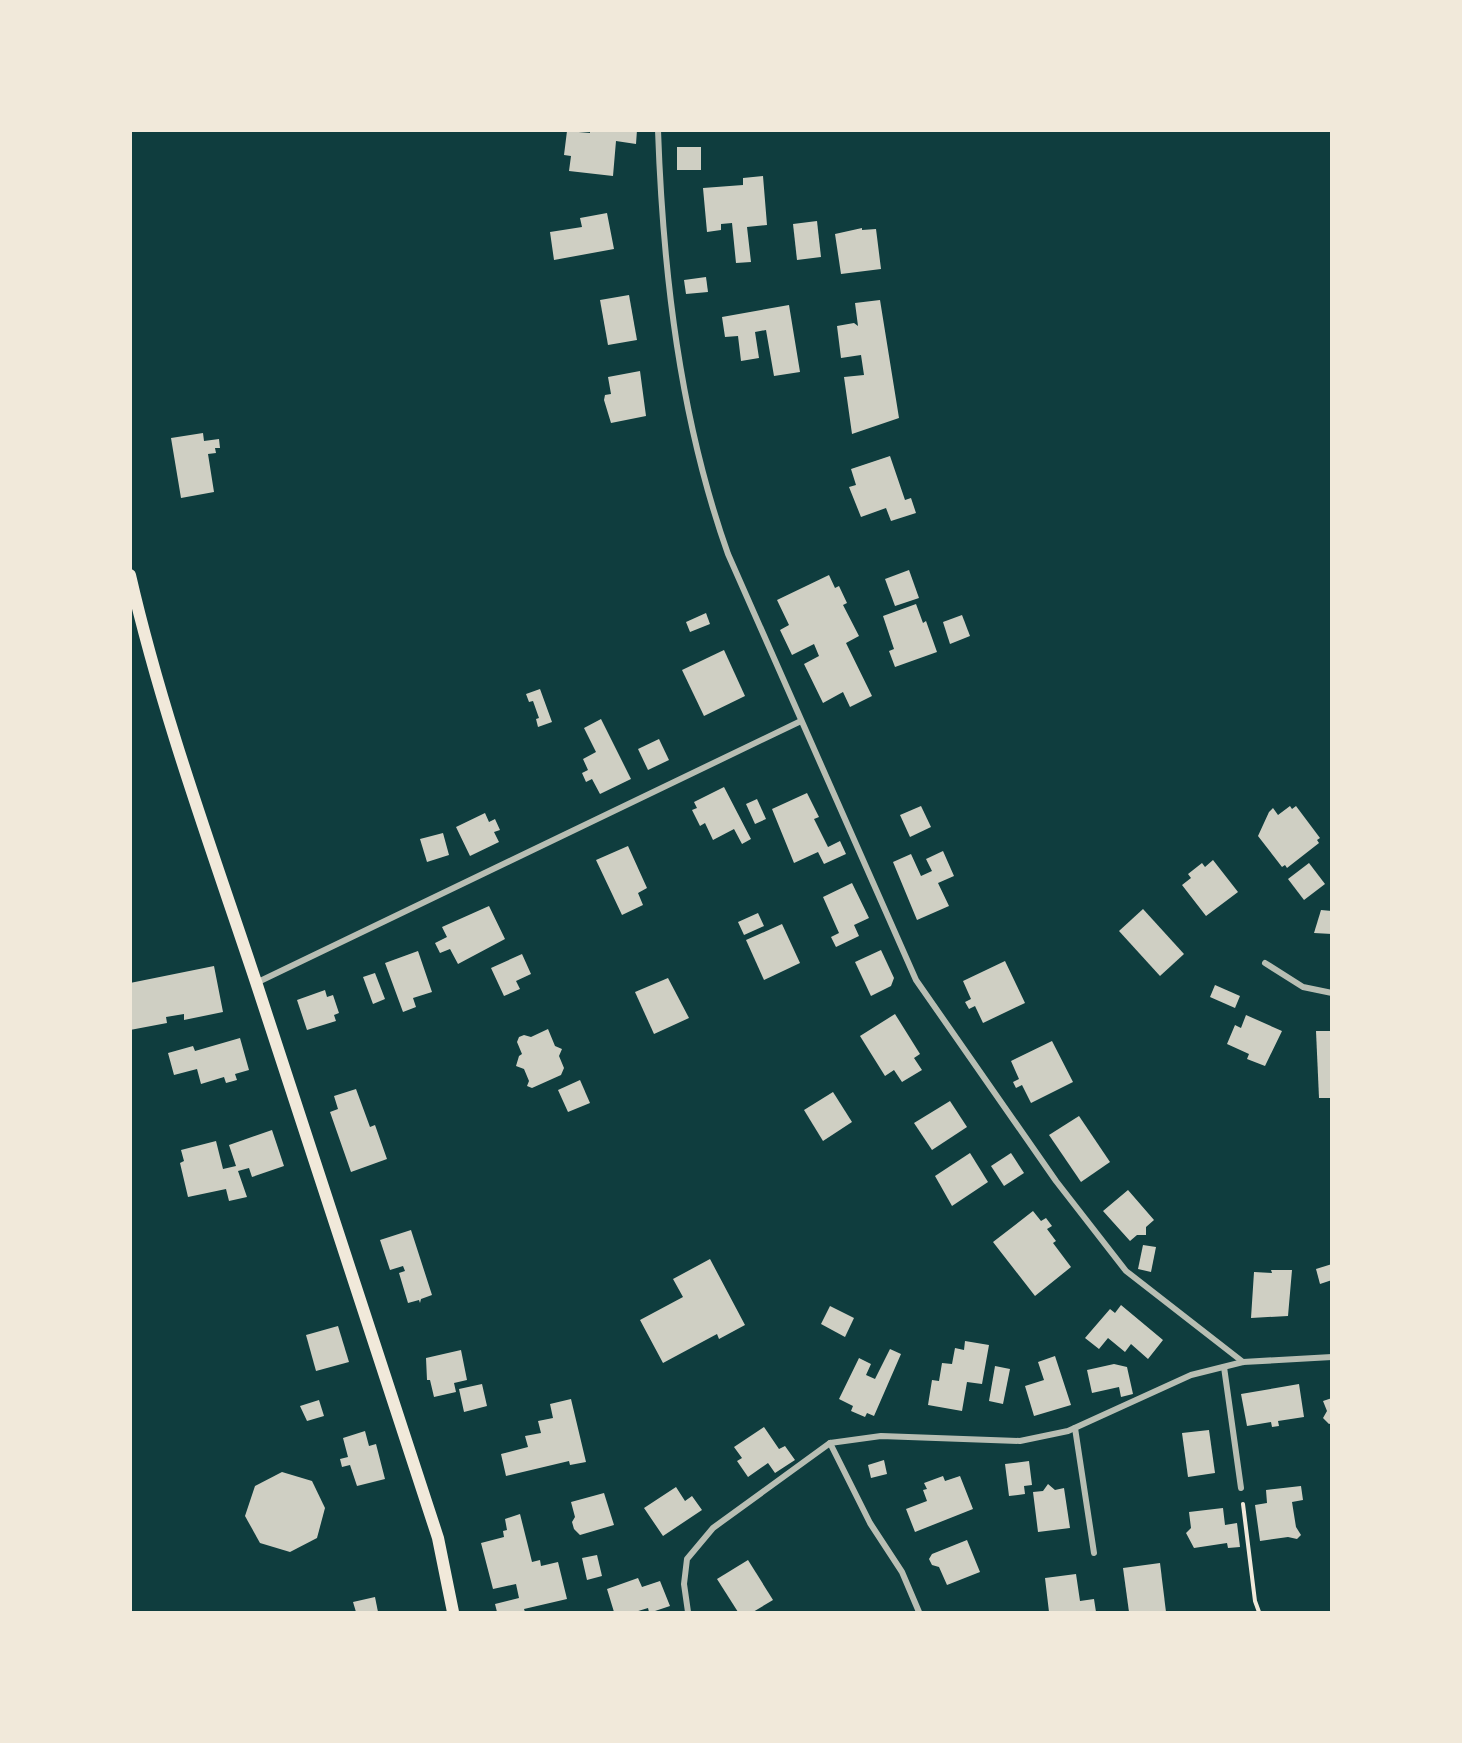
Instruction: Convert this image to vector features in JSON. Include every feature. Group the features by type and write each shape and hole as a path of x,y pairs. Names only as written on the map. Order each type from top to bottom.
{"main road":[{"path":"130,575 148,655 187,780 436,1531 453,1612"}],"street":[{"path":"658,130 661,214 690,425 713,513 728,554 801,721 923,989 1056,1181 1126,1271 1244,1362"},
{"path":"256,983 801,721"},
{"path":"1265,963 1303,987 1332,993"},
{"path":"688,1612 684,1584 687,1559 713,1528 830,1443 881,1436 1020,1442 1075,1428 1191,1375 1244,1362 1332,1357"},
{"path":"1224,1367 1241,1488"},
{"path":"1075,1428 1094,1553"},
{"path":"830,1443 870,1523 902,1572 919,1612"}],"path":[{"path":"1241,1488 1254,1601 1259,1612"}],"building":[{"path":"590,130 637,130 636,144 616,141 613,176 569,171 571,156 564,155 567,131 590,133"},
{"path":"677,147 701,147 701,170 677,170"},
{"path":"763,176 767,225 747,227 751,262 736,263 732,223 721,224 721,230 707,232 703,188 743,185 743,178"},
{"path":"607,213 614,249 554,260 550,232 582,227 580,218"},
{"path":"817,221 821,257 797,260 793,224"},
{"path":"862,228 862,230 876,229 881,269 841,274 835,234"},
{"path":"706,277 708,292 686,294 684,280"},
{"path":"629,295 637,340 608,345 600,300"},
{"path":"880,300 899,418 852,434 844,377 864,375 861,355 841,358 837,326 854,323 858,326 855,303"},
{"path":"789,305 800,372 774,376 766,330 755,332 759,358 741,361 738,336 725,337 722,317"},
{"path":"640,371 646,416 611,423 604,400 605,395 611,394 608,377"},
{"path":"203,433 204,441 219,439 220,448 215,448 216,453 208,454 214,492 181,498 171,438"},
{"path":"890,456 905,500 911,498 916,513 891,521 886,508 861,517 849,487 856,485 851,469"},
{"path":"909,570 919,598 895,606 885,579"},
{"path":"829,575 835,588 839,586 847,603 843,605 859,636 846,643 872,696 850,707 843,692 823,703 804,664 819,656 814,644 792,655 780,630 789,625 777,600"},
{"path":"916,604 923,623 926,621 937,652 895,667 889,651 894,649 883,616"},
{"path":"706,613 710,624 690,632 686,622"},
{"path":"962,615 970,636 950,644 943,622"},
{"path":"724,650 745,696 704,716 682,670"},
{"path":"540,689 552,722 538,727 536,719 539,718 533,701 529,702 526,694"},
{"path":"601,719 631,779 600,794 592,779 586,782 582,773 588,770 583,759 596,752 584,728"},
{"path":"659,739 669,760 648,770 638,749"},
{"path":"724,787 751,839 742,844 734,829 713,840 705,823 700,826 692,810 697,808 694,802"},
{"path":"807,793 819,817 814,819 828,847 840,841 846,854 824,864 818,852 794,863 772,809"},
{"path":"757,799 766,819 755,824 746,804"},
{"path":"921,806 931,827 910,837 900,815"},
{"path":"1290,806 1292,809 1296,806 1320,838 1317,840 1319,843 1287,868 1285,865 1282,867 1258,836 1273,808 1278,815"},
{"path":"485,813 489,822 495,819 500,830 494,832 499,842 470,856 456,827"},
{"path":"443,833 449,855 427,862 420,839"},
{"path":"628,846 647,888 638,893 643,905 622,915 596,860"},
{"path":"943,851 954,876 938,883 949,906 917,920 893,862 911,854 921,876 932,871 926,859"},
{"path":"1213,860 1238,892 1206,916 1182,885 1191,878 1188,874 1202,863 1205,867"},
{"path":"1309,863 1325,884 1304,900 1288,879"},
{"path":"852,883 869,918 854,925 859,936 836,947 831,937 839,933 823,897"},
{"path":"489,906 505,939 458,964 450,949 440,953 435,943 447,937 442,927"},
{"path":"1143,909 1184,954 1160,976 1119,931"},
{"path":"1321,910 1332,911 1332,934 1314,933"},
{"path":"758,913 764,926 744,935 738,922"},
{"path":"782,924 800,963 764,980 746,940"},
{"path":"881,950 894,978 891,986 871,996 855,962"},
{"path":"418,951 432,992 413,998 416,1007 403,1012 385,963"},
{"path":"522,954 531,974 516,981 520,989 504,996 491,968"},
{"path":"1005,961 1025,1003 983,1023 975,1006 969,1009 965,1002 971,999 963,981"},
{"path":"214,966 223,1012 184,1020 184,1014 166,1017 167,1023 130,1030 130,983"},
{"path":"375,973 385,999 373,1004 363,977"},
{"path":"668,978 689,1018 654,1034 635,992"},
{"path":"1215,985 1240,996 1235,1008 1210,997"},
{"path":"325,990 327,997 333,995 339,1013 334,1015 336,1021 307,1030 297,1000"},
{"path":"895,1014 920,1054 914,1058 922,1070 902,1082 894,1070 885,1076 860,1036"},
{"path":"1246,1015 1282,1031 1265,1066 1247,1059 1249,1054 1227,1044 1235,1025 1241,1028"},
{"path":"548,1029 555,1046 562,1049 559,1056 564,1068 561,1075 532,1088 527,1086 529,1081 524,1069 516,1066 522,1054 517,1042 519,1037 524,1035 531,1037"},
{"path":"1316,1031 1332,1031 1332,1098 1319,1098"},
{"path":"240,1038 249,1070 235,1074 237,1080 226,1083 224,1077 201,1084 197,1069 174,1075 168,1053 193,1046 195,1051"},
{"path":"1052,1041 1073,1082 1031,1103 1022,1085 1016,1088 1013,1082 1019,1079 1011,1061"},
{"path":"580,1080 590,1103 568,1112 558,1090"},
{"path":"356,1089 370,1127 375,1125 387,1159 351,1172 330,1112 338,1109 334,1096"},
{"path":"833,1092 852,1122 823,1141 804,1110"},
{"path":"950,1101 967,1127 932,1150 914,1123"},
{"path":"1079,1116 1110,1162 1081,1182 1049,1135"},
{"path":"272,1130 284,1166 252,1177 249,1168 238,1171 247,1197 229,1201 226,1189 188,1197 180,1163 184,1161 181,1150 216,1141 223,1169 236,1166 229,1145"},
{"path":"970,1153 988,1182 952,1206 935,1176"},
{"path":"1011,1153 1024,1173 1004,1186 991,1166"},
{"path":"1128,1190 1154,1220 1146,1227 1146,1235 1137,1235 1130,1241 1103,1211"},
{"path":"1033,1211 1041,1221 1046,1218 1052,1226 1047,1229 1056,1241 1053,1243 1071,1267 1035,1296 993,1242"},
{"path":"411,1230 432,1295 421,1299 420,1303 419,1300 408,1303 399,1273 405,1271 403,1266 390,1270 380,1240"},
{"path":"1143,1245 1156,1247 1151,1272 1138,1269"},
{"path":"710,1259 745,1325 719,1339 717,1334 663,1363 640,1320 683,1297 673,1279"},
{"path":"1332,1264 1332,1280 1320,1284 1316,1269"},
{"path":"1271,1270 1292,1270 1288,1316 1251,1318 1254,1272 1272,1273"},
{"path":"1121,1305 1163,1340 1148,1359 1131,1344 1125,1352 1108,1338 1099,1349 1085,1338 1110,1309 1115,1313"},
{"path":"830,1306 854,1318 845,1337 821,1324"},
{"path":"338,1326 349,1362 316,1371 306,1335"},
{"path":"965,1341 989,1345 982,1384 967,1382 962,1411 928,1405 932,1380 939,1381 942,1363 952,1364 955,1348 964,1350"},
{"path":"890,1349 901,1354 874,1416 867,1413 865,1417 851,1411 853,1406 839,1399 859,1358 871,1364 866,1375 875,1379"},
{"path":"461,1350 467,1380 454,1383 456,1392 434,1397 430,1380 427,1380 426,1358"},
{"path":"1055,1356 1071,1405 1034,1416 1025,1386 1044,1380 1038,1362"},
{"path":"1114,1364 1127,1367 1133,1394 1121,1397 1119,1387 1092,1393 1087,1370"},
{"path":"995,1366 1010,1369 1003,1404 989,1401"},
{"path":"482,1384 487,1406 464,1412 459,1389"},
{"path":"1299,1384 1304,1417 1278,1421 1279,1426 1272,1427 1271,1422 1247,1426 1241,1394"},
{"path":"1332,1398 1332,1423 1329,1424 1323,1418 1327,1411 1323,1401"},
{"path":"571,1399 586,1462 570,1465 569,1461 506,1476 501,1454 528,1447 525,1436 541,1433 538,1421 553,1418 550,1404"},
{"path":"319,1400 324,1416 307,1421 300,1406"},
{"path":"764,1427 779,1449 785,1446 795,1460 775,1473 768,1463 748,1477 737,1461 742,1458 734,1447"},
{"path":"1209,1430 1215,1473 1188,1477 1182,1433"},
{"path":"365,1431 369,1446 376,1444 385,1479 357,1486 350,1465 342,1467 340,1459 348,1457 343,1438"},
{"path":"884,1460 887,1474 871,1478 868,1465"},
{"path":"1029,1461 1032,1485 1024,1486 1025,1494 1009,1496 1005,1464"},
{"path":"282,1472 312,1481 325,1508 317,1538 290,1552 260,1543 245,1516 255,1486"},
{"path":"943,1476 945,1481 960,1476 973,1509 915,1532 906,1509 927,1501 923,1490 927,1489 924,1483"},
{"path":"1048,1484 1055,1490 1064,1488 1070,1528 1038,1532 1033,1492 1043,1491"},
{"path":"1301,1486 1303,1500 1292,1502 1296,1527 1301,1535 1297,1539 1288,1537 1260,1541 1255,1505 1267,1503 1266,1490"},
{"path":"676,1487 685,1501 692,1496 702,1510 663,1536 644,1508"},
{"path":"604,1493 614,1525 580,1535 574,1529 572,1522 575,1517 571,1502"},
{"path":"1223,1508 1225,1525 1237,1523 1240,1547 1228,1548 1227,1543 1194,1548 1186,1533 1191,1528 1189,1512"},
{"path":"520,1514 532,1562 540,1560 541,1566 558,1562 567,1599 524,1609 525,1612 497,1612 495,1604 519,1598 516,1584 493,1589 481,1543 504,1537 503,1531 507,1530 505,1519"},
{"path":"967,1540 980,1572 947,1585 939,1567 932,1565 929,1559 932,1554"},
{"path":"597,1555 602,1576 587,1580 582,1558"},
{"path":"748,1560 773,1600 753,1612 738,1612 717,1579"},
{"path":"1160,1563 1166,1612 1129,1612 1123,1568"},
{"path":"1076,1574 1080,1601 1094,1599 1096,1612 1049,1612 1045,1578"},
{"path":"638,1578 642,1587 660,1581 670,1606 652,1612 649,1612 648,1608 635,1612 614,1612 607,1589"},
{"path":"375,1597 378,1612 356,1612 353,1602"}]}
